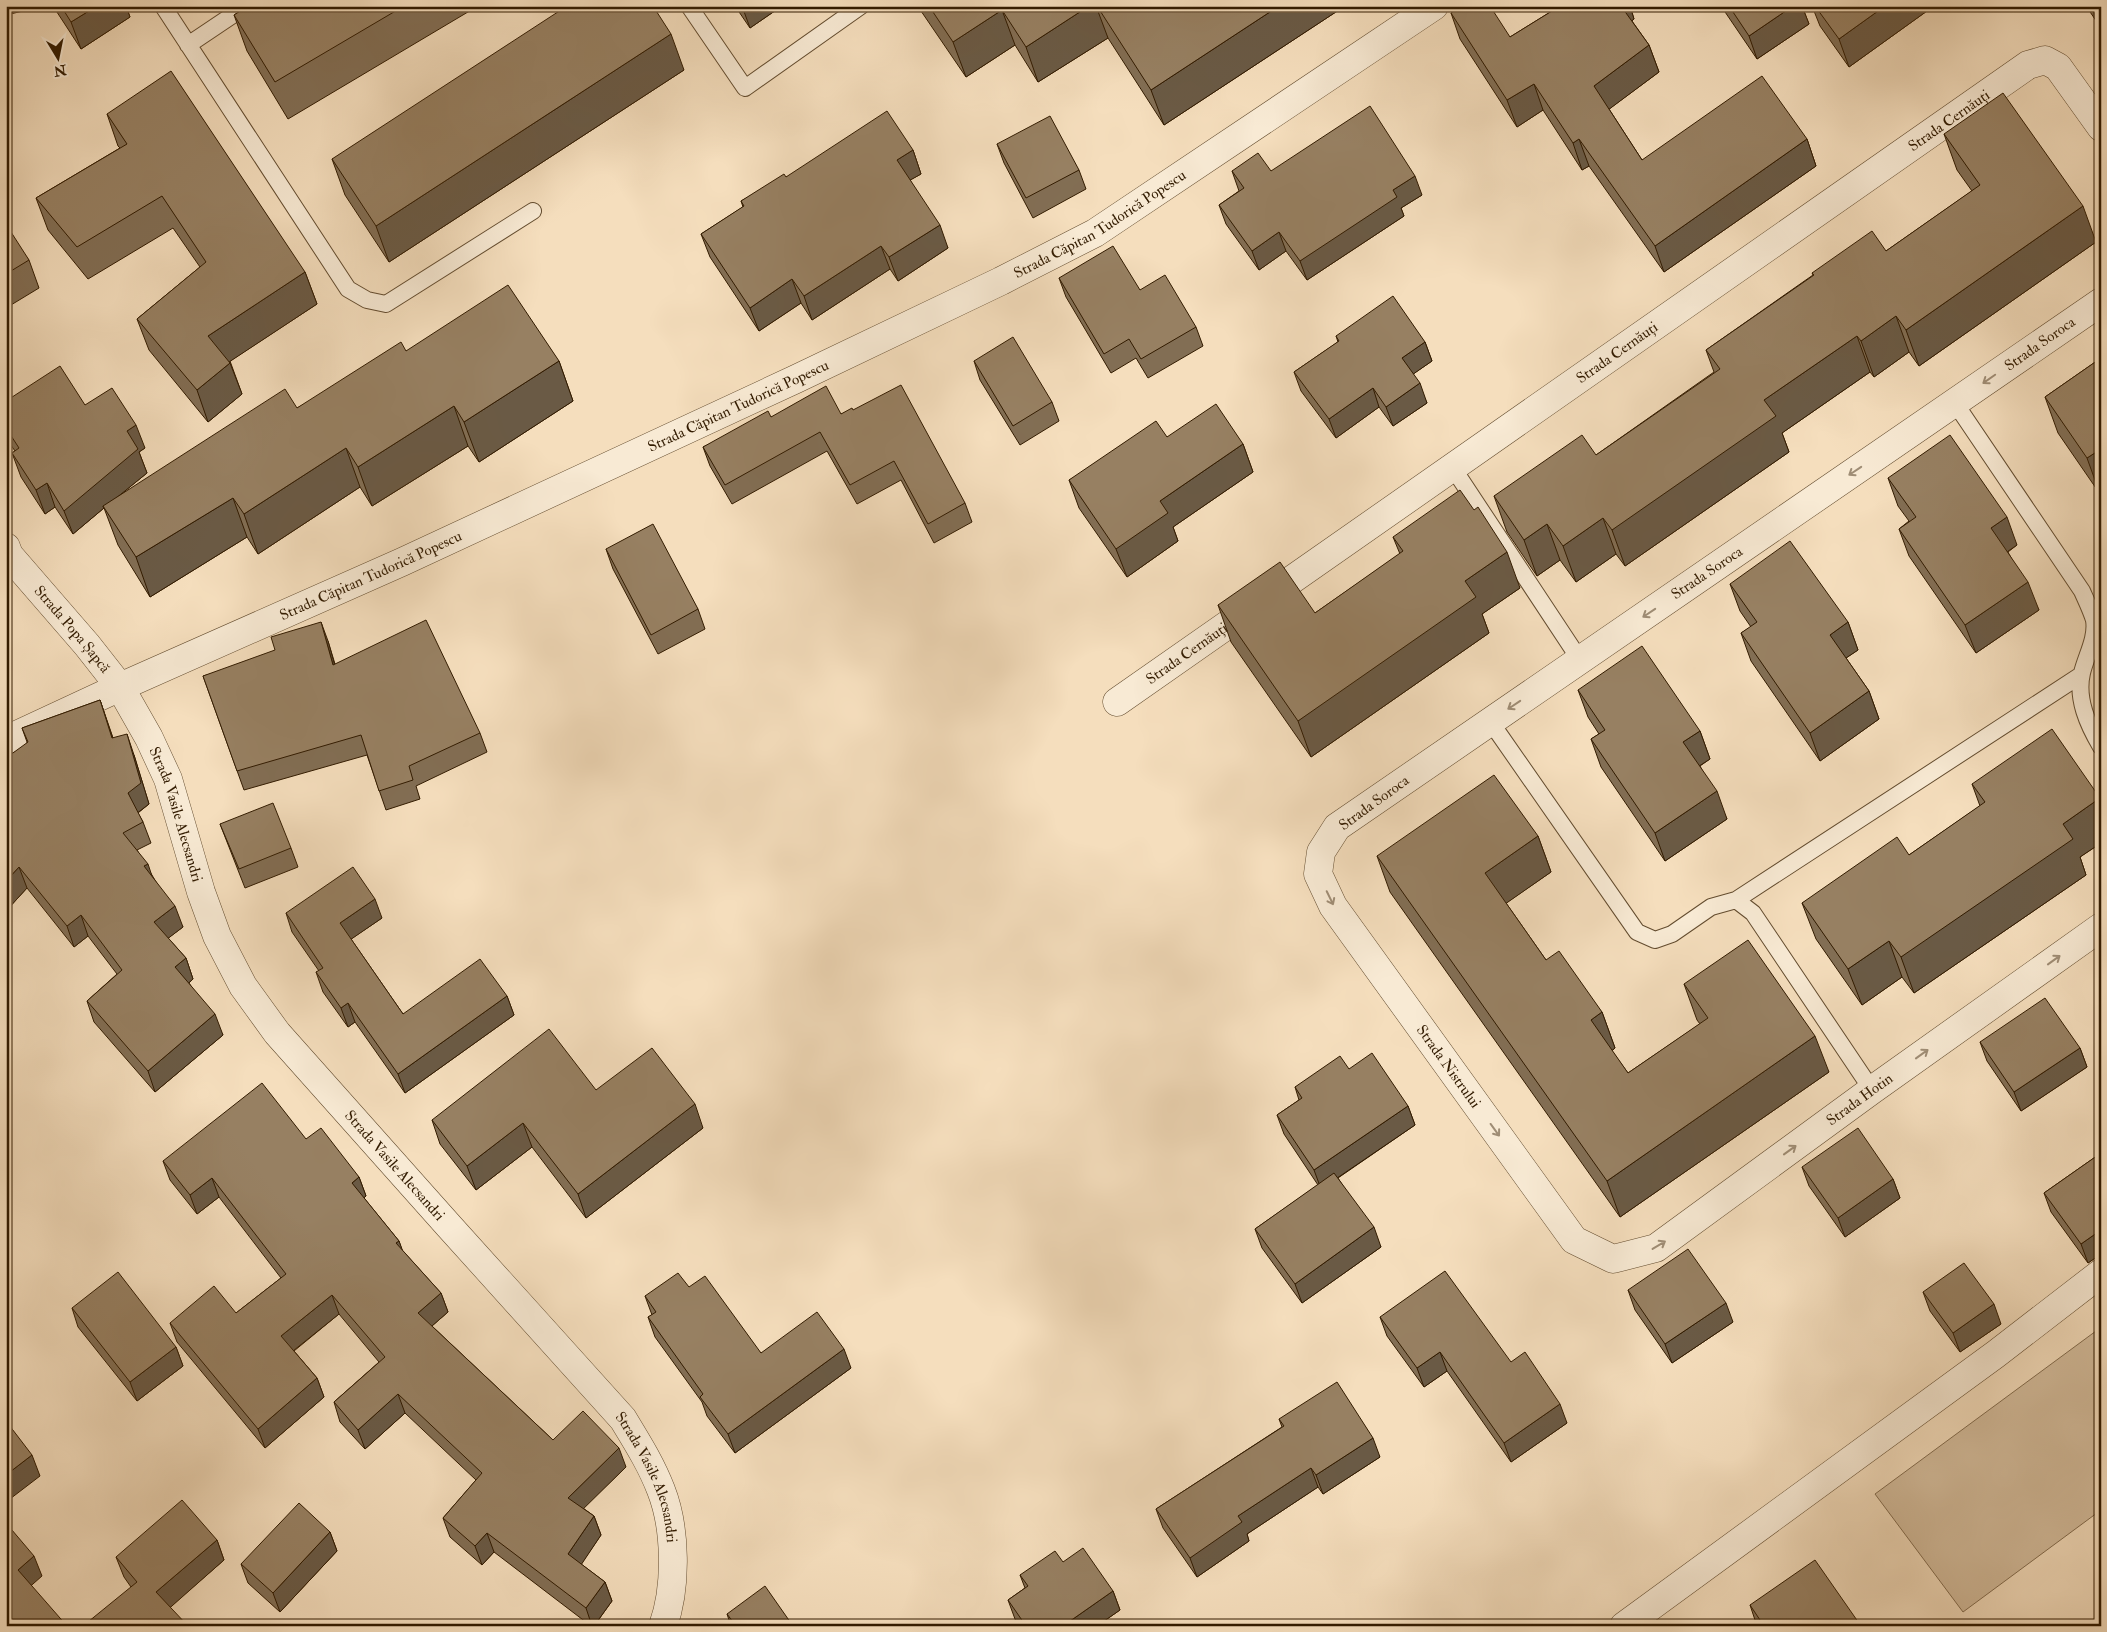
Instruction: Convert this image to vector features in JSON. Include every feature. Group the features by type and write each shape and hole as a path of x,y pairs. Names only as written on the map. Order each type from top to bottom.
{"street":[{"name":"Strada Căpitan Tudorică Popescu","path":"6,740 120,687 402,562 769,391 992,285 1095,233 1434,6"},
{"name":"Strada Cernăuți","path":"1117,702 2028,65 2045,60 2058,67 2101,127"},
{"name":"Strada Soroca","path":"1321,852 1337,827 2101,302"},
{"name":"Strada Popa Șapcă","path":"7,552 87,645 120,687"},
{"name":"Strada Vasile Alecsandri","path":"120,687 149,738 168,779 201,892 217,936 243,986 277,1033 623,1419 644,1454 662,1491 672,1537 672,1584 664,1626"},
{"name":"Strada Nistrului","path":"1321,852 1318,874 1333,906 1574,1240 1613,1259"},
{"name":"Strada Hotin","path":"1613,1259 1656,1248 1872,1090 2101,927"},
{"path":"1624,1626 1996,1354 2101,1273"}],"lane":[{"path":"163,6 348,289 367,300 386,304 532,211"},
{"path":"188,45 246,6"},
{"path":"689,6 745,88 861,6"},
{"path":"1955,403 2082,591 2094,621 2092,645 2081,674 2082,700 2087,723 2101,747"},
{"path":"1453,468 1580,660"},
{"path":"1490,721 1637,932 1655,940 1672,934 1711,906 1736,900 2081,674"},
{"path":"1736,900 1753,913 1872,1090"}],"shaded area":[{"path":"2096,1331 2101,1338 2101,1510 1963,1612 1875,1494"}],"building":[{"path":"61,6 97,6 71,22"},
{"path":"248,6 404,6 275,82 234,15"},
{"path":"567,6 653,6 671,34 376,226 332,159"},
{"path":"929,6 1089,6 1026,47 1002,10 953,42"},
{"path":"1097,6 1279,6 1151,90"},
{"path":"1461,6 1490,6 1510,37 1560,6 1621,6 1649,45 1594,86 1642,160 1762,76 1807,139 1655,246 1579,139 1573,143 1534,84 1507,100 1451,13"},
{"path":"1729,6 1793,6 1749,36"},
{"path":"1815,6 1885,6 1839,39"},
{"path":"2096,6 2101,6 2101,13"},
{"path":"171,71 305,272 208,336 230,363 197,390 137,319 206,262 162,196 77,247 36,198 127,144 107,114"},
{"path":"2003,93 2083,206 1906,330 1896,316 1861,341 1857,336 1764,400 1776,416 1612,530 1603,518 1563,546 1547,524 1524,540 1494,496 1582,435 1596,455 1720,369 1706,350 1814,275 1812,273 1872,231 1886,251 1980,185 1944,134"},
{"path":"1370,106 1415,176 1393,190 1397,197 1300,261 1279,232 1252,251 1219,205 1244,188 1232,171 1258,153 1271,171"},
{"path":"887,111 913,150 897,160 940,225 889,257 881,246 804,296 792,279 750,308 701,234 744,206 741,201 784,174 786,177"},
{"path":"1050,116 1079,170 1026,198 997,144"},
{"path":"11,232 29,260 6,274 6,235"},
{"path":"1113,246 1140,290 1165,275 1196,327 1141,359 1129,339 1104,354 1059,278"},
{"path":"508,285 559,361 464,422 454,406 358,467 346,448 244,514 233,498 136,557 103,506 285,389 297,408 401,342 406,351"},
{"path":"1393,296 1425,342 1402,358 1420,383 1386,407 1373,388 1329,419 1294,372 1339,341 1336,336"},
{"path":"1013,337 1052,402 1013,426 974,361"},
{"path":"2101,358 2101,449 2087,458 2045,397"},
{"path":"60,366 85,405 112,388 136,425 127,431 138,449 64,511 47,483 36,490 12,453 19,448 6,428 6,401"},
{"path":"901,385 965,503 928,524 894,461 850,485 820,432 725,485 703,447 768,411 771,417 826,386 841,414 852,408 853,410"},
{"path":"1216,404 1243,444 1160,501 1168,513 1116,549 1069,480 1156,421 1167,437"},
{"path":"1950,435 2007,517 1991,528 2028,582 1965,625 1899,529 1916,517 1888,478"},
{"path":"1460,490 1474,510 1478,507 1507,552 1465,581 1476,597 1298,721 1218,605 1280,562 1315,613 1403,551 1393,537"},
{"path":"653,524 698,609 651,635 606,549"},
{"path":"1790,541 1848,622 1830,635 1869,691 1810,733 1741,633 1757,622 1730,584"},
{"path":"426,620 480,733 409,766 413,780 379,791 361,735 237,771 203,676 275,650 271,637 321,622 333,665"},
{"path":"1642,646 1700,731 1683,742 1717,791 1655,833 1591,739 1605,730 1578,690"},
{"path":"100,700 112,738 127,734 141,783 128,793 143,822 123,833 148,864 144,866 175,906 154,922 186,958 175,967 215,1014 148,1071 87,1001 122,970 81,915 67,926 19,867 6,881 6,758 28,742 22,728"},
{"path":"2052,729 2100,798 2063,824 2073,839 1901,957 1889,941 1848,969 1802,903 1897,837 1909,855 1985,802 1972,784"},
{"path":"1494,775 1538,836 1485,873 1546,960 1559,951 1602,1012 1591,1020 1628,1073 1708,1018 1684,984 1748,940 1815,1036 1607,1181 1377,856"},
{"path":"273,803 291,848 239,869 220,824"},
{"path":"353,867 375,899 340,923 403,1014 480,959 507,996 398,1074 348,1003 341,1008 316,972 323,968 286,913"},
{"path":"2045,998 2080,1048 2014,1092 1980,1042"},
{"path":"549,1029 596,1090 652,1048 695,1104 578,1194 523,1123 467,1166 432,1120"},
{"path":"1372,1053 1408,1106 1314,1170 1277,1115 1302,1098 1295,1087 1340,1056 1349,1069"},
{"path":"262,1083 306,1139 321,1128 359,1177 352,1183 399,1241 396,1243 441,1293 418,1313 553,1440 583,1411 619,1448 568,1498 594,1516 568,1554 605,1582 586,1608 487,1533 475,1546 443,1518 482,1473 398,1394 358,1430 334,1402 385,1357 332,1295 281,1336 317,1378 258,1429 170,1323 214,1286 236,1313 286,1274 212,1178 190,1195 163,1161"},
{"path":"1858,1128 1893,1179 1838,1218 1802,1167"},
{"path":"2101,1153 2101,1230 2081,1244 2044,1193"},
{"path":"1334,1173 1374,1227 1295,1284 1255,1229"},
{"path":"1688,1249 1726,1303 1665,1344 1628,1290"},
{"path":"1964,1263 1994,1304 1953,1333 1923,1292"},
{"path":"1445,1271 1511,1362 1525,1352 1560,1404 1504,1443 1440,1352 1417,1368 1380,1317"},
{"path":"118,1272 176,1347 130,1382 72,1308"},
{"path":"678,1273 689,1287 705,1276 761,1353 817,1312 844,1349 728,1434 700,1397 703,1394 648,1317 656,1312 645,1296"},
{"path":"1337,1382 1373,1438 1316,1475 1311,1468 1238,1516 1242,1522 1190,1558 1156,1509 1284,1426 1279,1419"},
{"path":"6,1421 32,1455 6,1475"},
{"path":"182,1500 217,1540 156,1592 188,1626 83,1626 137,1582 116,1557"},
{"path":"299,1503 330,1532 273,1593 241,1564"},
{"path":"6,1523 34,1556 18,1570 67,1626 6,1626"},
{"path":"1083,1548 1113,1591 1063,1626 1026,1626 1008,1600 1028,1586 1020,1575 1055,1551 1063,1562"},
{"path":"1815,1560 1861,1626 1764,1626 1750,1605"},
{"path":"765,1586 793,1626 736,1626 727,1614"}]}
